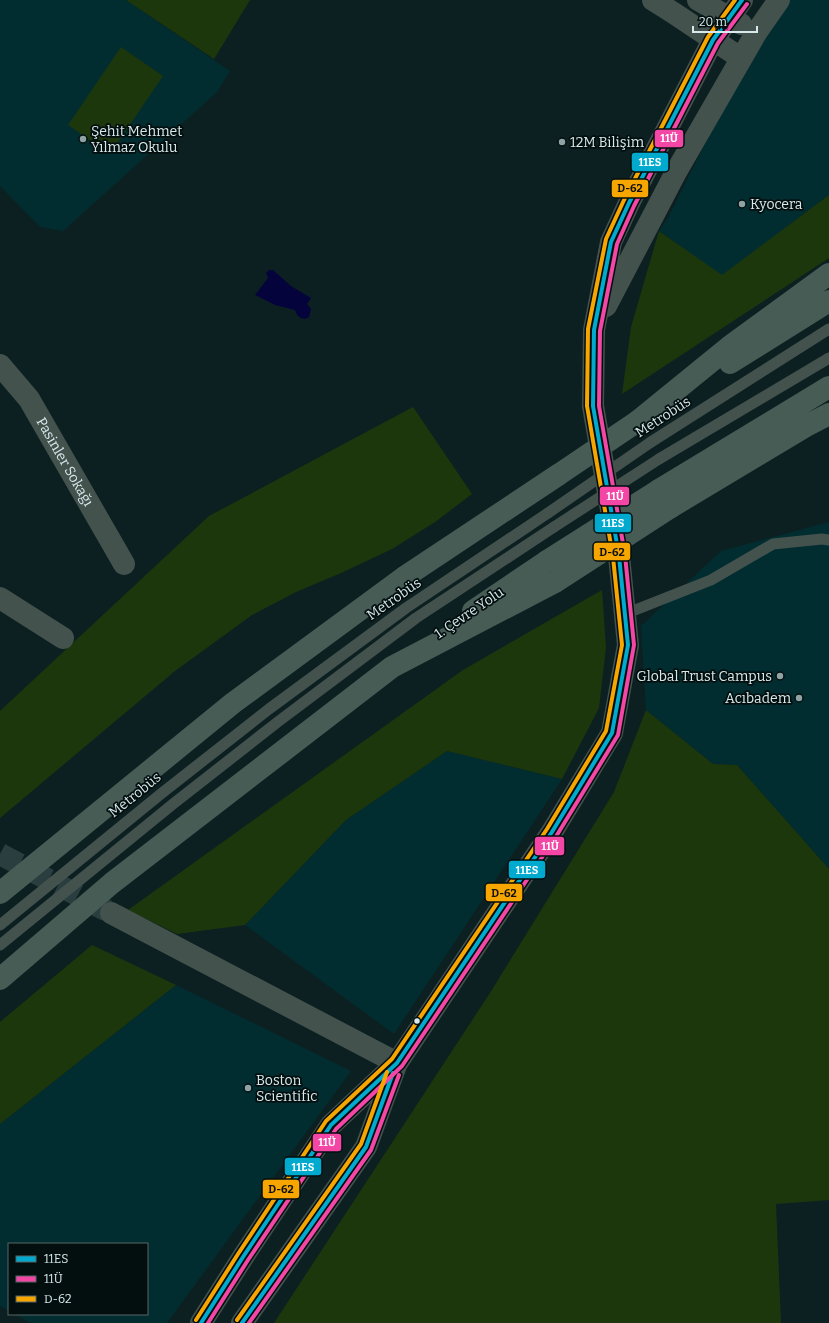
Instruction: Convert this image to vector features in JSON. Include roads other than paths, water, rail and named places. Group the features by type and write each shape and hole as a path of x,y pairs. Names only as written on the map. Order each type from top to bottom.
{"highway":[{"path":"638,421 729,347 829,274"},
{"path":"0,893 239,698 403,578 638,421 829,301"},
{"path":"0,979 112,883 392,667 555,582 665,498 829,387"},
{"path":"665,498 829,414"},
{"name":"1. Çevre Yolu","path":"392,667 547,561 665,498"},
{"path":"0,878 72,833"}],"street":[{"path":"653,0 675,13 741,58"},
{"path":"698,0 756,33"},
{"path":"201,1323 331,1125 397,1063 552,832 612,733 628,645 619,556 593,406 594,330 611,242 713,40 742,0"},
{"path":"594,330 676,172 741,58 779,0"},
{"name":"Pasinler Sokağı","path":"0,365 29,398 124,564"},
{"path":"0,598 63,638"},
{"path":"111,912 397,1063"},
{"path":"242,1323 366,1146 397,1063"}],"lane":[{"name":"Metrobüs","path":"0,925 162,792 269,709 406,608 651,442 829,329"},
{"name":"Metrobüs","path":"0,945 173,804 416,618 659,459 829,358"},
{"path":"625,614 711,580 773,544 822,539 829,540"}],"tunnel":[{"path":"0,854 111,913"}],"place":[{"name":"Şehit Mehmet Yılmaz Okulu","path":"83,139"},
{"name":"12M Bilişim","path":"562,142"},
{"name":"Kyocera","path":"742,204"},
{"name":"Global Trust Campus","path":"780,676"},
{"name":"Acıbadem","path":"799,698"},
{"name":"Boston Scientific","path":"248,1088"}]}
